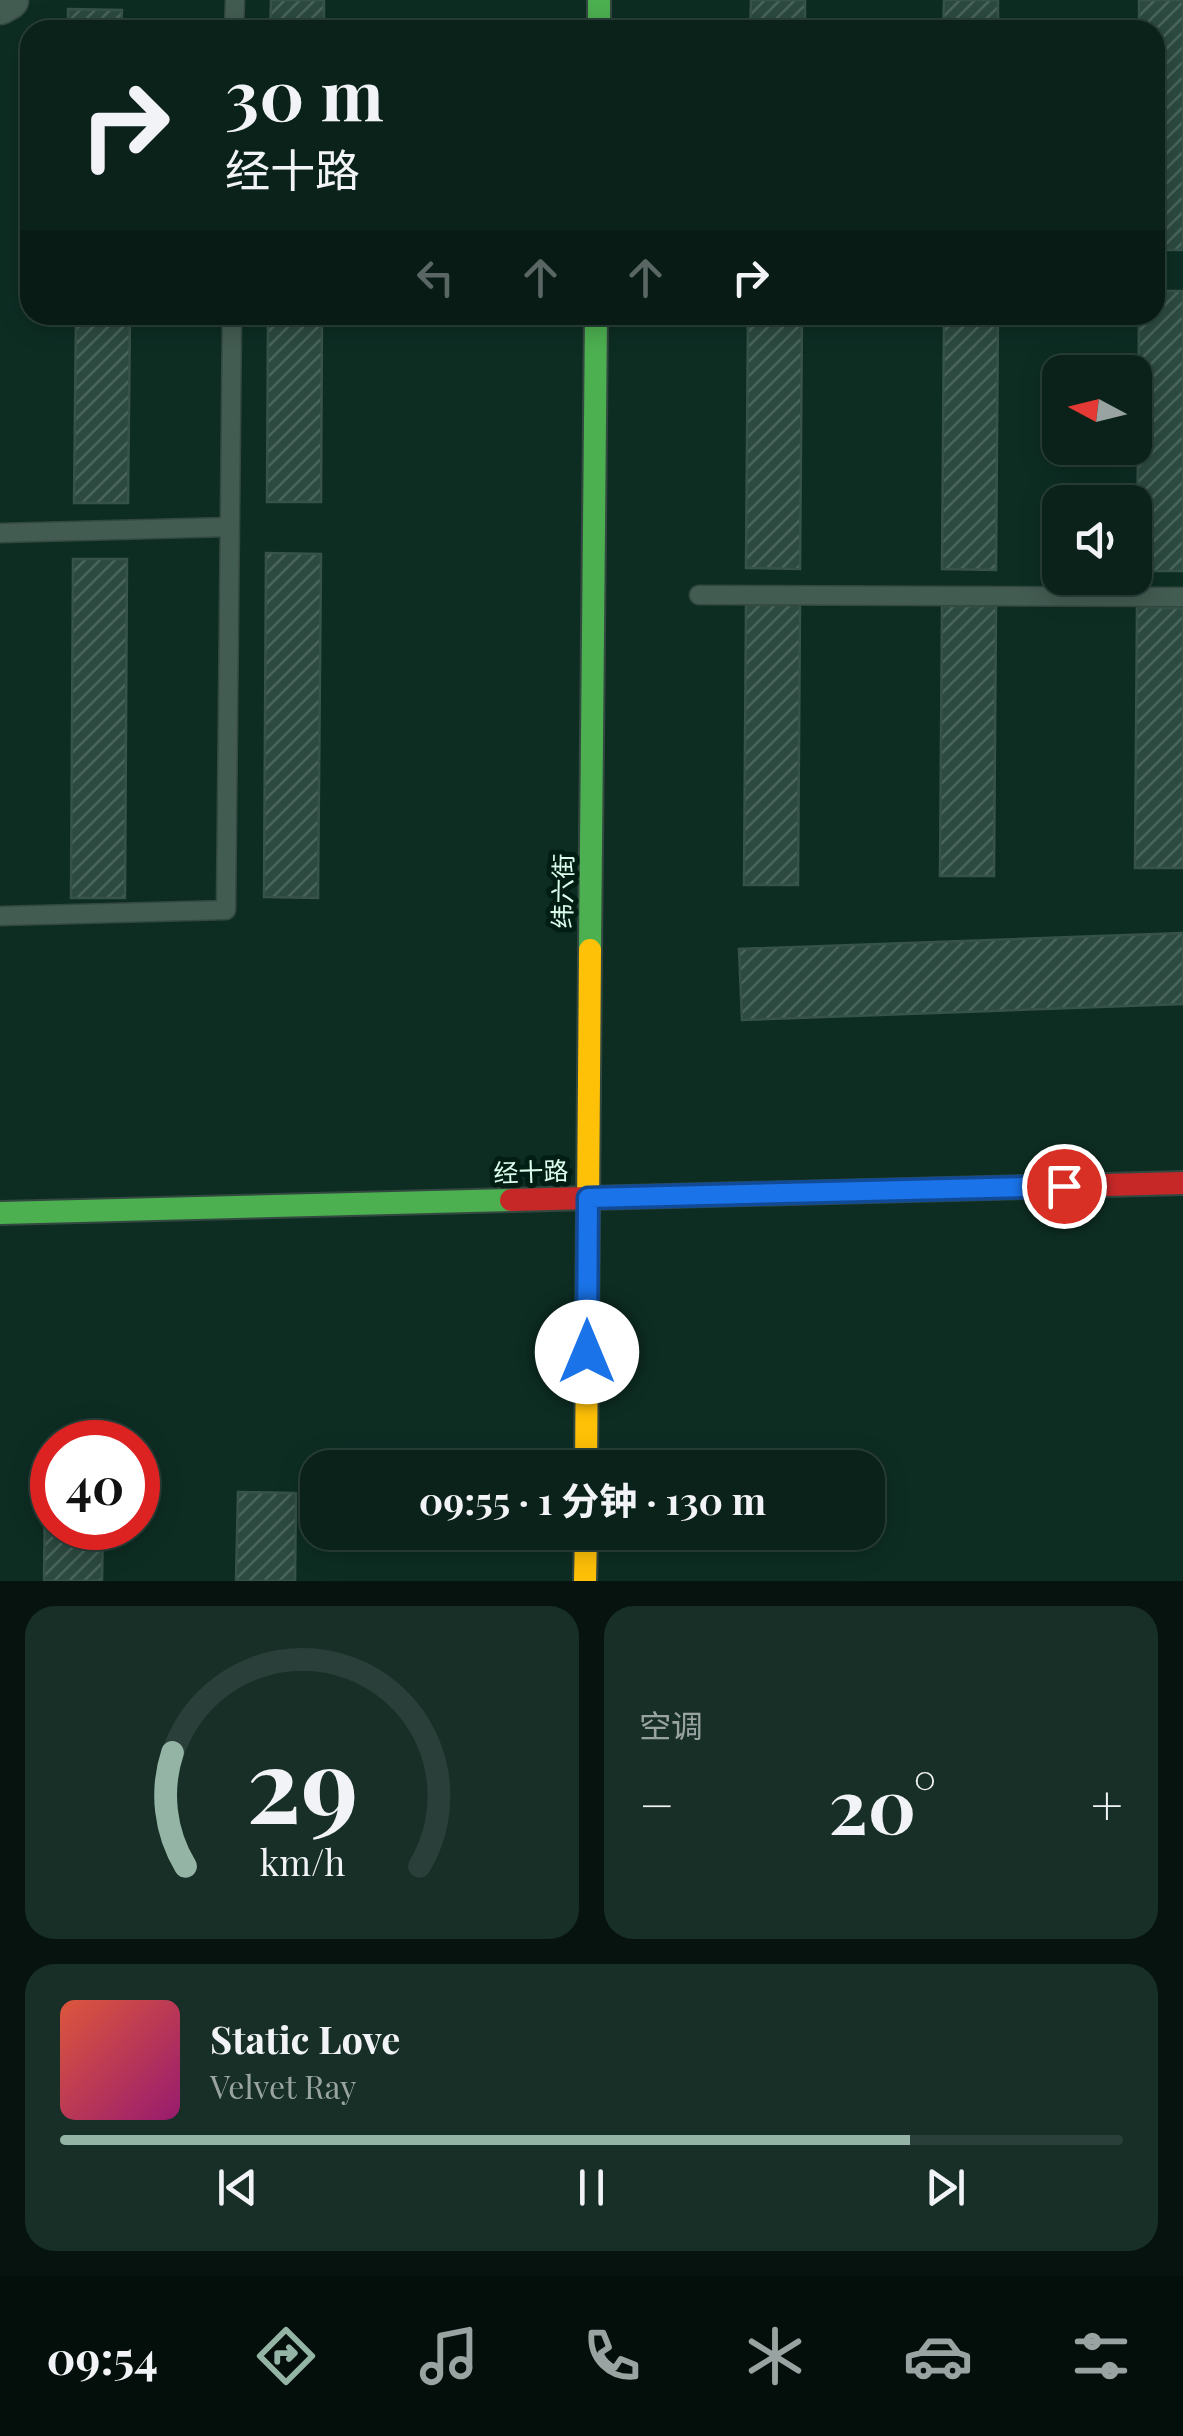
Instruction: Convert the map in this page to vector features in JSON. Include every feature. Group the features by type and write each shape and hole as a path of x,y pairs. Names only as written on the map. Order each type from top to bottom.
{"street":[{"path":"0,6 8,0"},
{"name":"纬六街","path":"586,1450 596,325"},
{"name":"经十路","path":"0,1214 1183,1183"},
{"path":"585,1581 586,1550"}],"lane":[{"path":"0,916 226,910 232,325"},
{"path":"0,533 229,527"},
{"path":"699,595 1183,596"}],"building":[{"path":"271,0 324,0 324,20 270,20"},
{"path":"751,0 805,0 805,20 750,20"},
{"path":"944,0 998,0 998,20 943,20"},
{"path":"1139,0 1183,0 1183,250 1165,250 1165,20 1139,20"},
{"path":"68,9 122,10 122,20 68,20"},
{"path":"1165,291 1183,291 1183,571 1152,571 1152,485 1138,485 1138,465 1152,465 1152,355 1139,355 1139,325 1165,325"},
{"path":"76,325 130,325 128,503 74,503"},
{"path":"268,325 322,325 321,502 267,502"},
{"path":"748,325 802,325 800,569 746,568"},
{"path":"944,325 998,325 996,570 942,569"},
{"path":"266,553 321,554 318,898 264,897"},
{"path":"73,559 127,559 125,898 71,898"},
{"path":"746,605 800,605 798,885 744,885"},
{"path":"942,606 996,606 994,876 940,876"},
{"path":"1137,607 1183,608 1183,868 1135,868"},
{"path":"1183,933 1183,1004 742,1020 739,949"},
{"path":"238,1492 296,1493 295,1581 236,1581"},
{"path":"44,1550 103,1550 102,1581 44,1581"}],"traffic: fast":[{"path":"599,0 599,20"},
{"path":"590,950 596,325"},
{"path":"0,1213 511,1200"}],"traffic: slow":[{"path":"586,1450 590,950"},
{"path":"585,1581 586,1550"}],"traffic: jam":[{"path":"511,1200 1183,1183"}],"route":[{"path":"587,1352 588,1198 1064,1186"}]}
